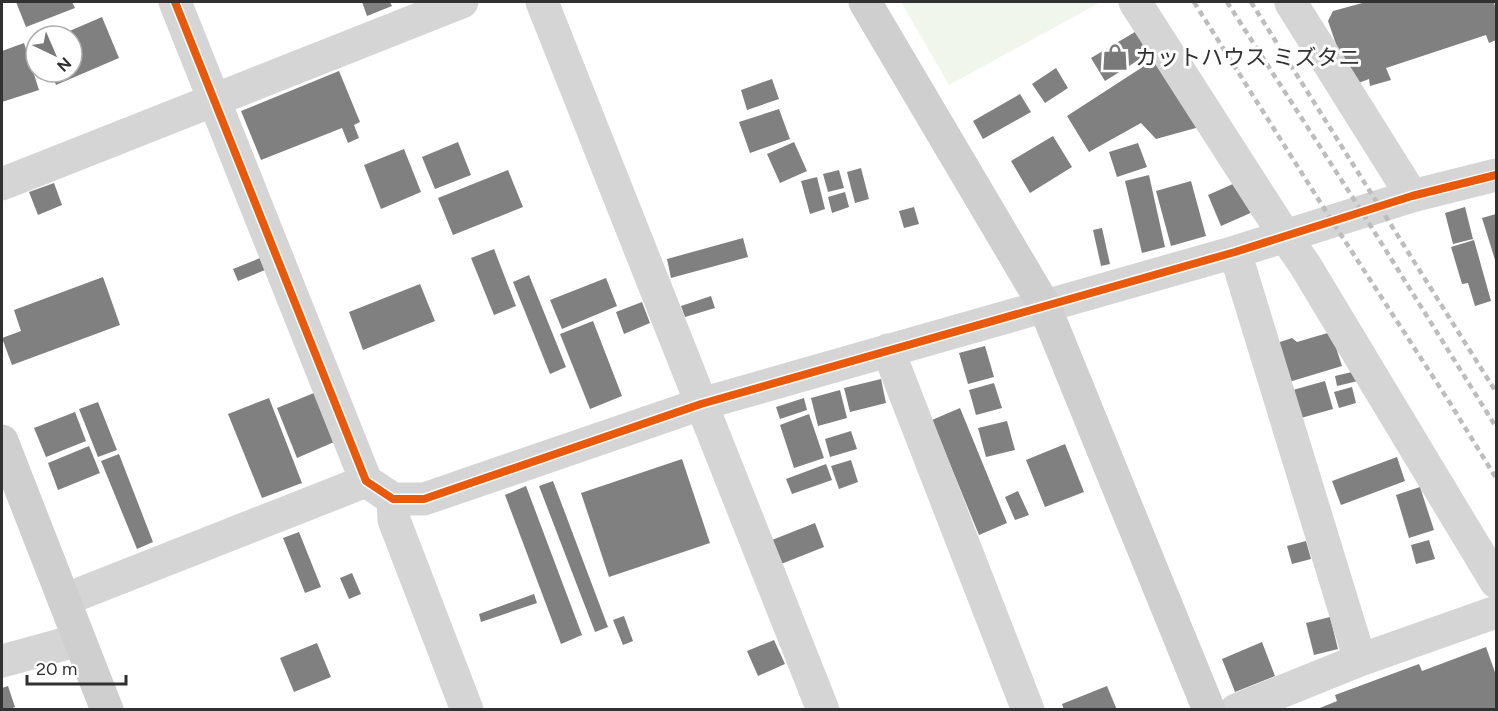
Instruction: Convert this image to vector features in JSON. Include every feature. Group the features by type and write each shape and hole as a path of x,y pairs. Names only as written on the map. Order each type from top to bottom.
{"street":[{"path":"175,2 366,481 393,499 424,499 701,404 1235,252 1412,196 1497,175"},
{"path":"2,184 462,2"},
{"path":"542,2 823,710"},
{"path":"866,2 1044,305 1209,710"},
{"path":"1136,2 1305,265 1497,582"},
{"path":"1292,2 1412,196"},
{"path":"1235,252 1360,660"},
{"path":"888,350 1028,710"},
{"path":"2,441 9,481 64,600 106,710"},
{"path":"64,600 366,481"},
{"path":"393,499 394,520 467,710"},
{"path":"1236,710 1360,660 1497,612"},
{"path":"2,661 80,640"}],"shaded area":[{"path":"901,2 1101,2 949,85"}],"building":[{"path":"16,2 72,2 75,8 34,24 25,24"},
{"path":"362,2 390,2 392,6 367,16"},
{"path":"1366,2 1494,2 1496,40 1489,43 1486,35 1386,68 1391,80 1370,86 1369,79 1356,84 1344,67 1328,21 1333,11"},
{"path":"102,17 119,58 84,73 84,25"},
{"path":"1140,29 1153,51 1105,81 1091,58"},
{"path":"24,43 24,84 37,84 39,90 2,102 2,51"},
{"path":"1158,57 1203,126 1156,139 1141,123 1089,152 1067,116"},
{"path":"1056,68 1068,88 1045,103 1032,84"},
{"path":"339,71 360,122 354,125 359,138 348,143 342,128 261,160 241,111"},
{"path":"772,79 779,99 747,110 741,90"},
{"path":"1020,94 1031,112 983,139 973,121"},
{"path":"779,109 790,139 750,153 739,122"},
{"path":"1053,136 1072,167 1030,193 1011,161"},
{"path":"458,142 471,175 435,189 422,157"},
{"path":"794,142 807,171 780,183 767,154"},
{"path":"1138,143 1147,167 1117,177 1109,152"},
{"path":"404,149 421,192 381,209 364,165"},
{"path":"861,168 869,199 855,203 847,172"},
{"path":"508,170 523,207 453,235 438,198"},
{"path":"839,170 844,188 828,192 823,174"},
{"path":"1149,175 1165,247 1142,253 1125,181"},
{"path":"817,177 825,209 810,214 801,181"},
{"path":"1242,180 1255,211 1221,226 1208,195"},
{"path":"1191,181 1206,236 1171,246 1156,191"},
{"path":"54,183 62,205 38,215 29,192"},
{"path":"845,192 849,207 832,213 828,197"},
{"path":"914,207 919,224 904,228 899,211"},
{"path":"1465,207 1473,239 1453,244 1445,213"},
{"path":"1496,214 1496,263 1482,218"},
{"path":"1102,228 1110,264 1101,266 1093,230"},
{"path":"743,238 748,257 671,278 667,259"},
{"path":"1474,240 1491,301 1475,306 1468,283 1462,284 1451,247"},
{"path":"494,249 516,306 494,315 471,258"},
{"path":"260,258 265,270 238,281 233,269"},
{"path":"529,275 566,367 550,374 513,282"},
{"path":"103,277 120,325 12,365 2,338 21,331 14,310"},
{"path":"606,278 617,306 562,329 550,300"},
{"path":"420,284 435,321 363,350 349,312"},
{"path":"711,296 715,308 685,317 681,306"},
{"path":"642,302 650,323 624,334 616,312"},
{"path":"593,321 622,396 590,409 560,334"},
{"path":"1331,332 1342,366 1289,382 1277,343 1292,338 1297,342"},
{"path":"985,346 994,377 968,384 959,353"},
{"path":"1356,371 1358,381 1337,386 1335,376"},
{"path":"881,379 886,403 850,412 844,388"},
{"path":"1325,381 1333,409 1301,418 1293,390"},
{"path":"994,383 1002,408 976,415 969,390"},
{"path":"1352,387 1356,403 1339,408 1334,392"},
{"path":"840,390 847,418 818,426 811,398"},
{"path":"314,393 334,442 297,458 277,408"},
{"path":"269,398 302,483 262,498 228,414"},
{"path":"804,398 807,410 780,419 776,407"},
{"path":"98,402 117,450 98,457 79,409"},
{"path":"960,408 1007,523 979,535 932,420"},
{"path":"75,412 86,441 46,457 34,428"},
{"path":"809,414 824,458 794,468 780,425"},
{"path":"1007,421 1015,450 986,457 978,428"},
{"path":"851,431 857,449 830,457 825,439"},
{"path":"1065,444 1084,492 1045,507 1026,460"},
{"path":"89,446 100,473 58,490 48,463"},
{"path":"119,454 153,542 137,549 101,461"},
{"path":"1397,457 1405,481 1341,505 1332,481"},
{"path":"682,459 710,543 609,577 581,493"},
{"path":"851,460 858,482 839,489 831,466"},
{"path":"826,464 832,480 792,494 786,479"},
{"path":"553,481 608,627 595,632 539,486"},
{"path":"526,486 582,635 561,644 505,495"},
{"path":"1420,487 1434,530 1409,538 1396,495"},
{"path":"1018,491 1029,515 1015,520 1005,497"},
{"path":"815,523 824,547 781,564 772,540"},
{"path":"299,532 321,587 305,593 283,538"},
{"path":"1429,540 1435,559 1416,564 1411,545"},
{"path":"1306,541 1311,559 1292,564 1287,546"},
{"path":"352,573 361,594 349,599 340,578"},
{"path":"534,594 537,603 481,622 479,614"},
{"path":"624,616 633,641 623,645 613,620"},
{"path":"1330,617 1338,649 1314,655 1306,623"},
{"path":"774,640 785,664 758,676 747,651"},
{"path":"1262,642 1275,676 1235,692 1222,659"},
{"path":"317,643 331,677 294,692 280,658"},
{"path":"1486,647 1496,675 1496,710 1315,710 1337,701 1335,695 1419,664 1422,671"},
{"path":"8,686 15,707 2,710 2,688"},
{"path":"1107,686 1117,710 1064,710 1062,704"}],"railway":[{"path":"1194,2 1496,478"},
{"path":"1227,2 1496,427"},
{"path":"1251,2 1496,392"}],"cycle path":[{"path":"175,2 366,481 393,499 424,499 701,404 1235,252 1412,196 1496,175"}],"place":[{"name":"カットハウス ミズタニ","path":"1115,57"}]}
